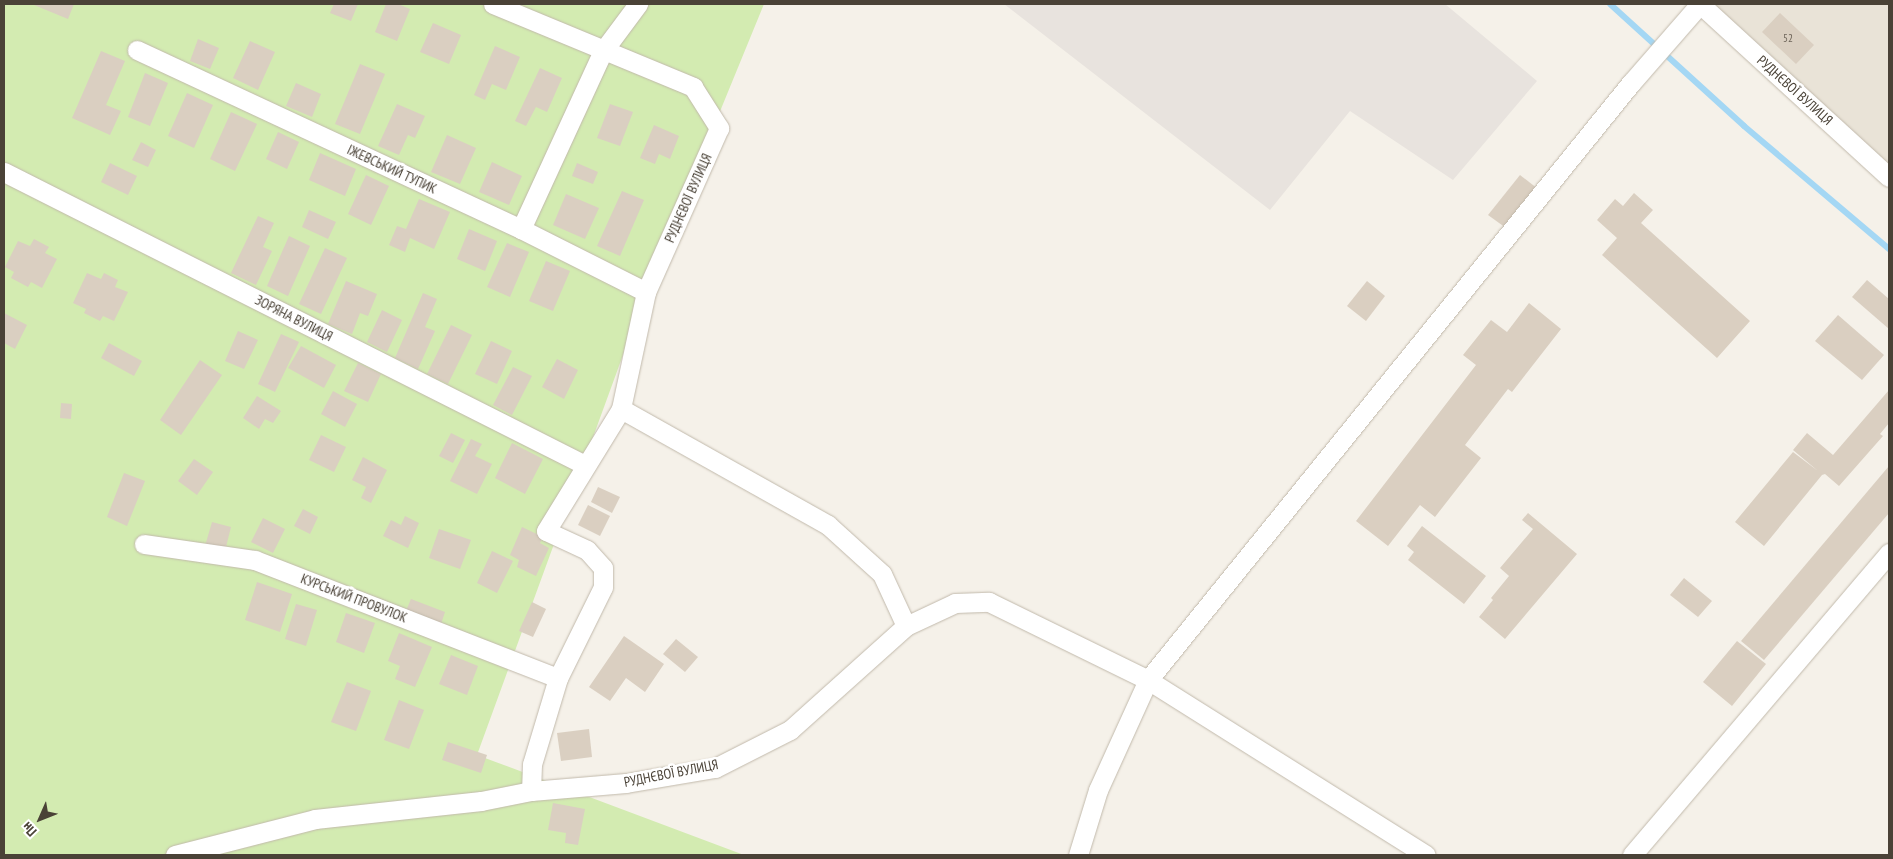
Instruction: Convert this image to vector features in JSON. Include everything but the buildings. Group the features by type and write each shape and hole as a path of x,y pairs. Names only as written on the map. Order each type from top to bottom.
{"street":[{"name":"РУДНЄВОЇ ВУЛИЦЯ","path":"493,4 693,87 719,128 646,292 621,409 546,531 586,550 602,568 603,587 558,678 532,764 531,791 626,783 715,768 790,730 906,626 955,603 989,602 1148,680 1426,855"},
{"path":"521,229 603,51 638,4"},
{"name":"РУДНЄВОЇ ВУЛИЦЯ","path":"1700,4 1889,177"},
{"path":"1078,855 1098,790 1148,680 1631,83 1700,4"},
{"name":"ІЖЕВСЬКИЙ ТУПИК","path":"137,50 521,229 646,292"},
{"name":"ЗОРЯНА ВУЛИЦЯ","path":"4,172 585,465"},
{"path":"621,409 828,525 882,574 906,626"},
{"name":"КУРСЬКИЙ ПРОВУЛОК","path":"144,544 255,560 558,678"},
{"path":"1632,855 1889,554"},
{"path":"176,855 315,819 481,801 531,791"}],"shaded area":[{"path":"1004,4 1445,4 1537,81 1453,180 1350,111 1270,210"},
{"path":"1708,4 1889,4 1889,168"}],"green space":[{"path":"4,4 764,4 646,292 477,755 744,855 4,855"}],"waterway":[{"path":"1610,4 1744,126 1889,249"}]}
